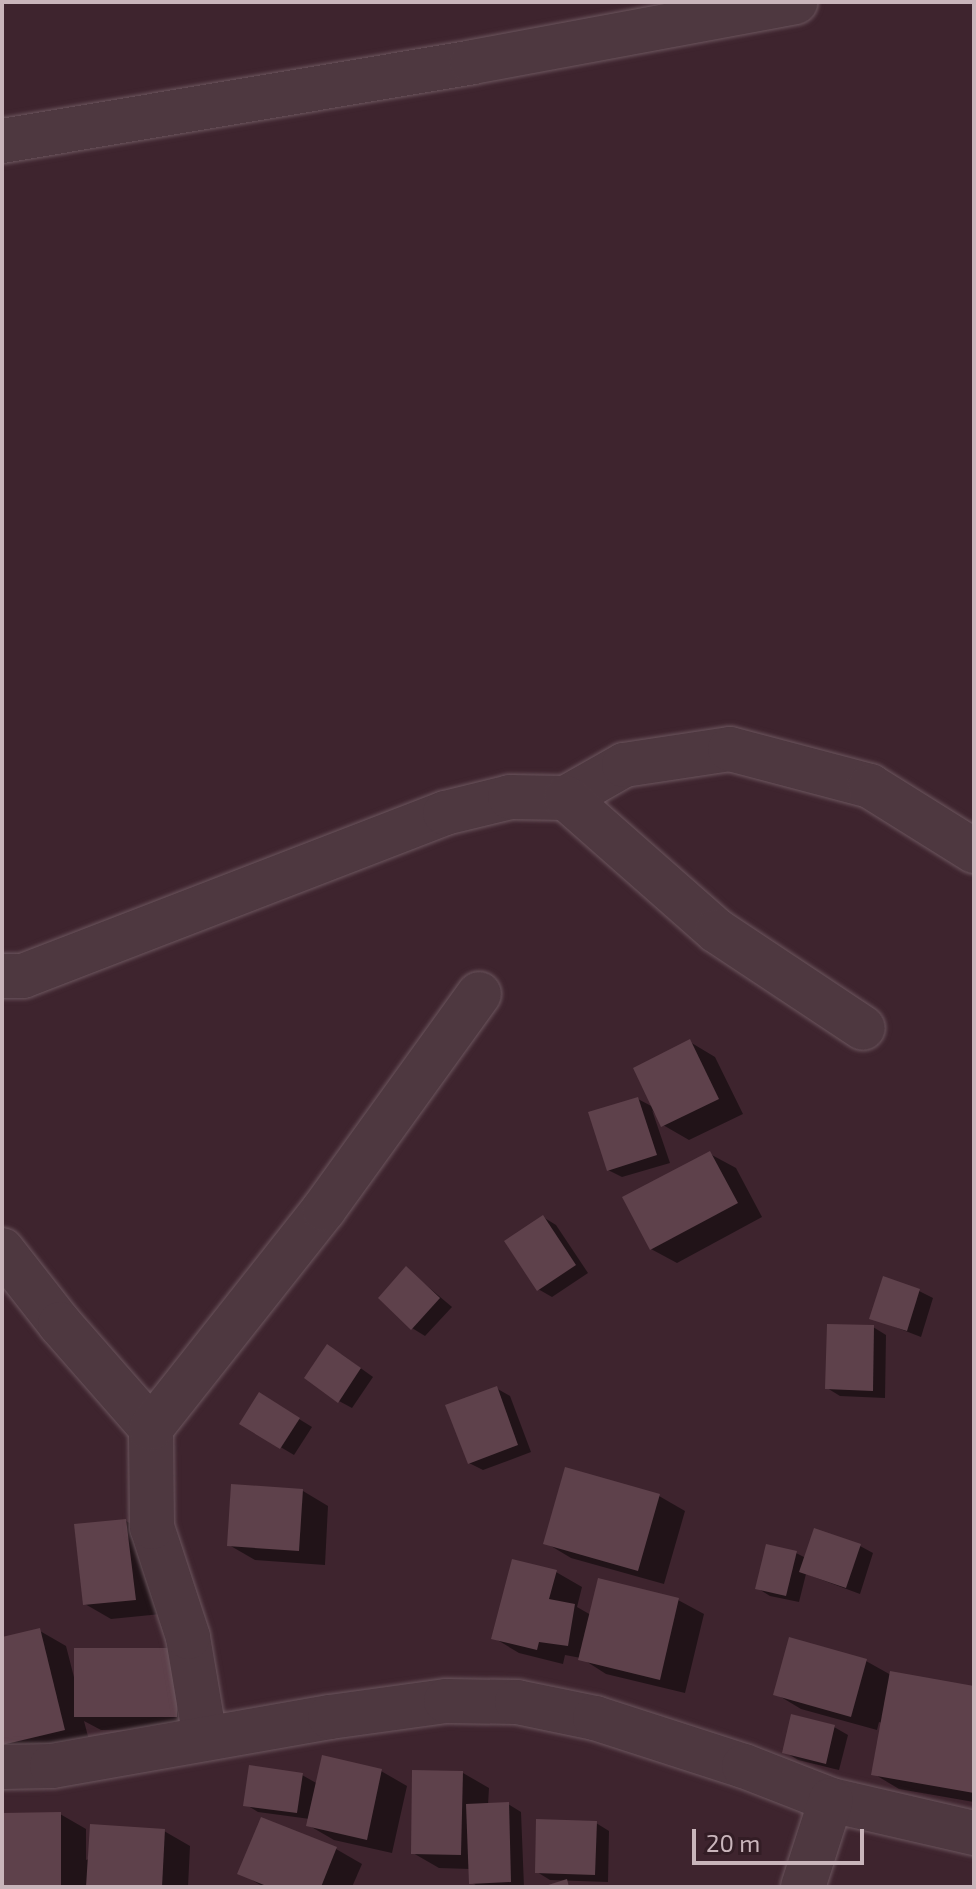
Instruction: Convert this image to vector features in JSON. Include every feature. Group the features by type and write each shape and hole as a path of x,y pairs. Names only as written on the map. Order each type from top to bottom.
{"street":[{"path":"2,141 472,62 795,2"},
{"path":"2,976 23,976 445,813 510,797 566,798 624,765 730,749 870,786 974,851"},
{"path":"566,798 717,931 863,1028"},
{"path":"205,1738 188,1637 152,1527 151,1428 324,1209 479,994"},
{"path":"2,1250 60,1324 151,1428"},
{"path":"2,1767 52,1766 205,1738 446,1701 517,1702 595,1718 744,1766 831,1800 974,1833"},
{"path":"803,1887 831,1800"}],"building":[{"path":"690,1039 719,1099 661,1127 633,1068"},
{"path":"638,1097 657,1155 607,1171 588,1112"},
{"path":"710,1151 738,1203 650,1250 622,1197"},
{"path":"543,1215 576,1265 537,1291 504,1241"},
{"path":"406,1266 440,1298 411,1330 378,1298"},
{"path":"883,1276 920,1289 907,1331 869,1319"},
{"path":"827,1324 874,1325 873,1391 825,1389"},
{"path":"327,1344 361,1368 338,1403 304,1378"},
{"path":"497,1386 518,1445 468,1464 445,1405"},
{"path":"259,1392 300,1418 280,1449 239,1424"},
{"path":"565,1467 660,1494 638,1571 543,1544"},
{"path":"231,1484 303,1489 299,1551 227,1546"},
{"path":"126,1519 136,1600 83,1605 74,1524"},
{"path":"814,1528 861,1544 846,1588 799,1572"},
{"path":"766,1544 797,1551 786,1596 755,1589"},
{"path":"512,1559 557,1570 549,1599 575,1604 568,1646 539,1642 537,1650 491,1639"},
{"path":"598,1578 679,1598 660,1680 578,1660"},
{"path":"40,1628 65,1730 2,1745 2,1637"},
{"path":"789,1637 867,1659 851,1717 773,1695"},
{"path":"74,1648 177,1648 177,1717 74,1717"},
{"path":"890,1671 974,1686 974,1793 871,1775"},
{"path":"791,1714 835,1725 826,1764 782,1753"},
{"path":"322,1755 382,1769 367,1840 306,1826"},
{"path":"249,1765 303,1773 297,1813 243,1806"},
{"path":"412,1770 463,1771 461,1855 411,1854"},
{"path":"509,1802 511,1882 469,1884 466,1804"},
{"path":"61,1812 61,1887 2,1887 2,1813"},
{"path":"261,1817 337,1847 321,1887 269,1887 237,1874"},
{"path":"536,1819 597,1821 595,1875 535,1873"},
{"path":"90,1824 165,1829 162,1887 86,1887"},
{"path":"567,1879 569,1887 545,1887 545,1886"}]}
